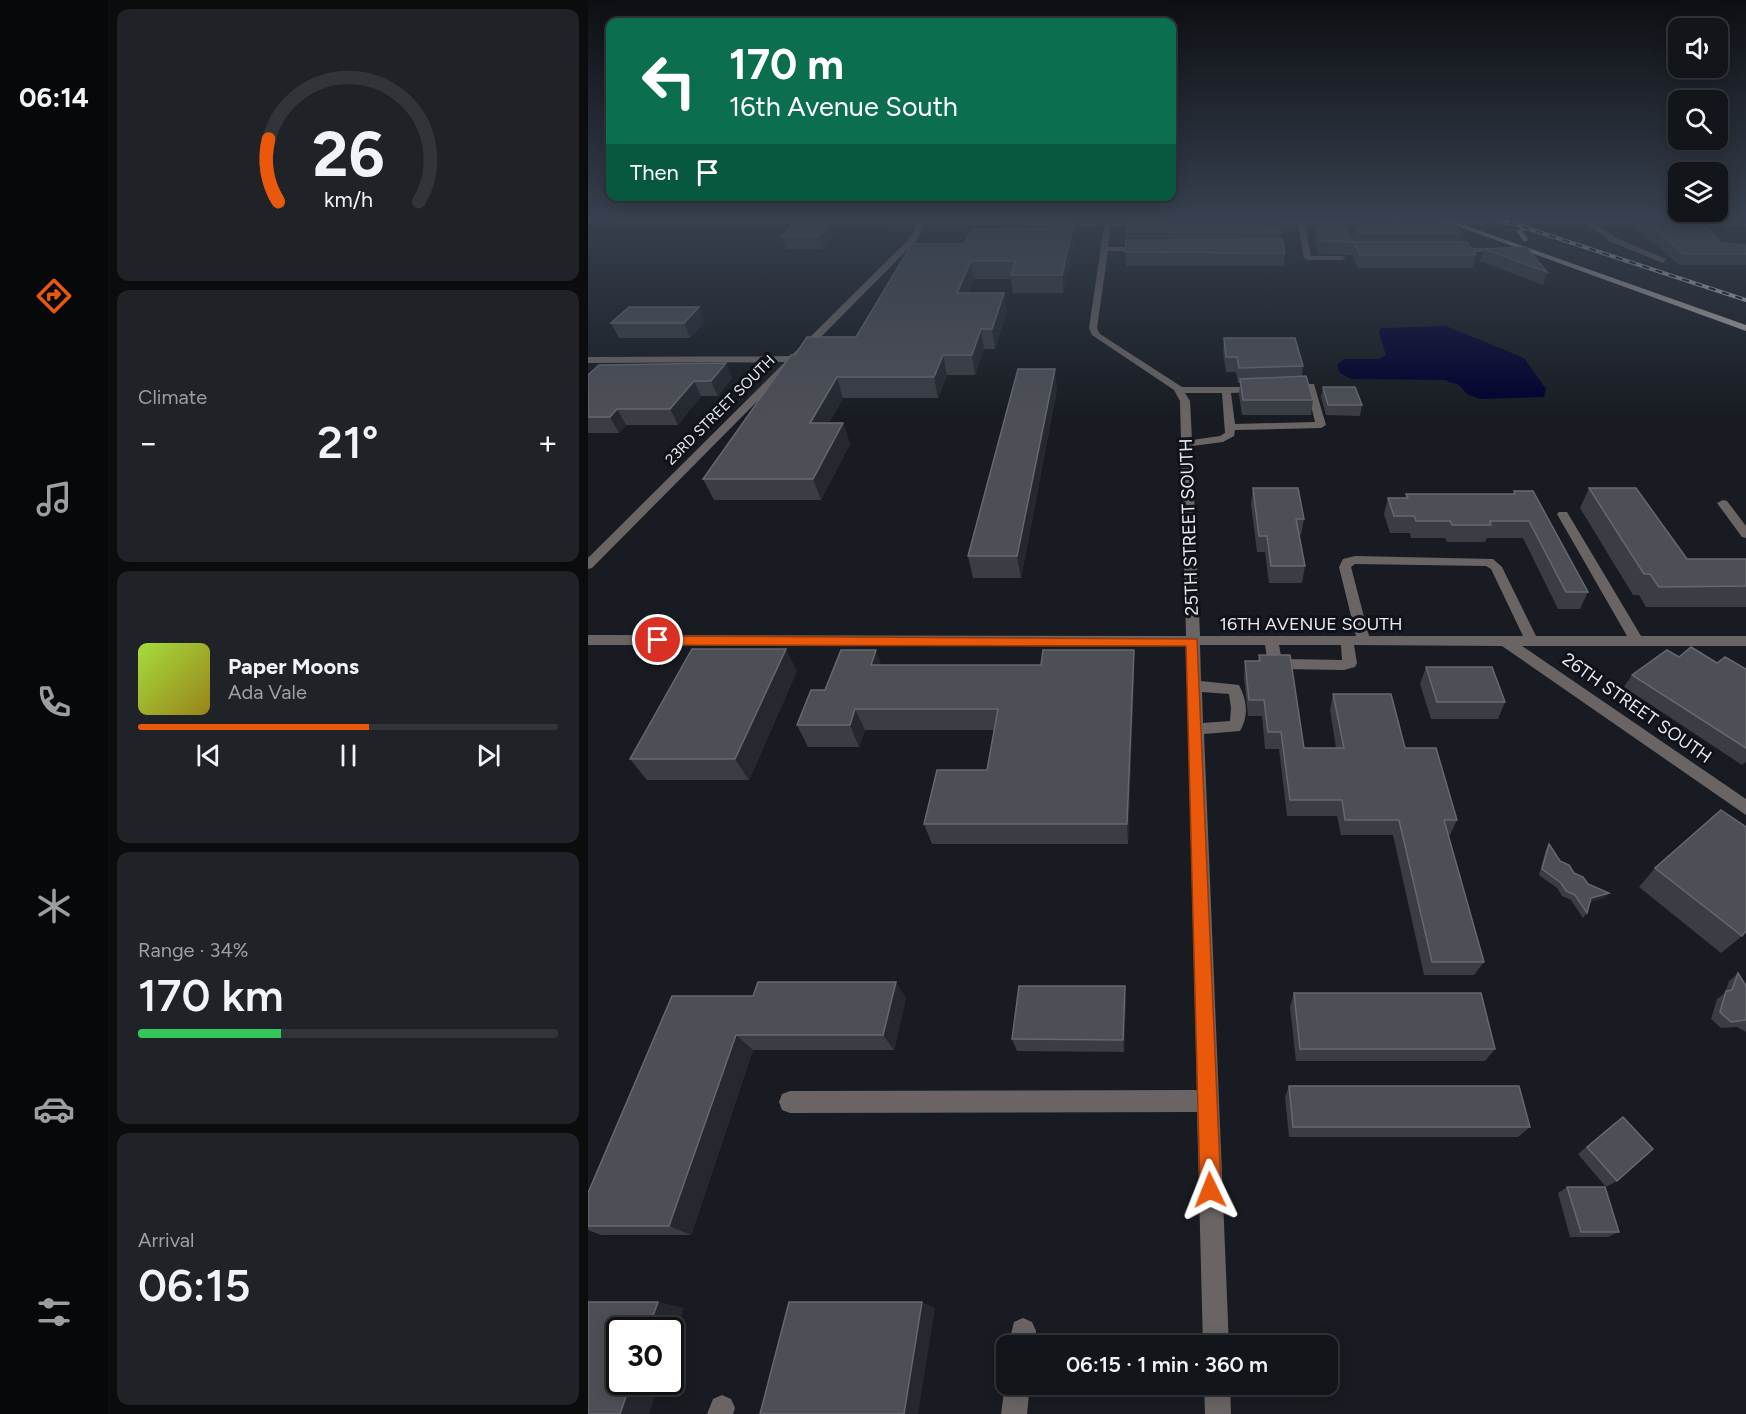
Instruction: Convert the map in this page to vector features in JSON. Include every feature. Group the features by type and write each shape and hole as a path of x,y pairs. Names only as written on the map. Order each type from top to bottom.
{"main road":[{"path":"1624,284 1746,328"},
{"path":"1650,284 1724,310"}],"street":[{"name":"23RD STREET SOUTH","path":"588,565 868,284"},
{"path":"1099,284 1093,328 1096,335 1179,390 1311,386 1321,425 1230,427"},
{"path":"588,360 792,359"},
{"name":"25TH STREET SOUTH","path":"1179,390 1185,401 1216,1335"},
{"path":"1186,444 1223,439 1230,434 1225,390"},
{"path":"1723,503 1746,534"},
{"path":"1563,514 1637,641"},
{"path":"1364,642 1345,567 1347,562 1355,560 1489,562 1496,567 1532,641"},
{"name":"16TH AVENUE SOUTH","path":"588,640 1746,641"},
{"name":"26TH STREET SOUTH","path":"1505,641 1746,807"},
{"path":"1272,642 1274,658 1283,664 1344,665 1350,663 1351,659 1347,642"},
{"path":"1194,686 1234,689 1237,694 1238,722 1235,727 1225,729 1195,729"},
{"path":"790,1102 1208,1101"},
{"path":"1014,1414 1016,1395"},
{"path":"1217,1395 1218,1414"}],"water":[{"path":"1446,326 1524,358 1546,389 1544,397 1480,399 1467,394 1459,385 1444,380 1351,379 1340,373 1337,365 1344,359 1379,359 1386,355 1379,333 1381,328"}],"building":[{"path":"888,284 961,284 957,293 1004,293 992,329 981,329 972,355 943,355 934,377 837,377 810,423 843,423 813,479 703,479 791,355 795,355 807,337 856,337"},
{"path":"629,307 699,307 684,323 611,323"},
{"path":"1224,338 1295,338 1303,366 1239,368 1237,357 1226,357"},
{"path":"726,363 711,381 694,381 670,409 617,409 610,417 588,417 588,375 599,365"},
{"path":"1018,369 1055,369 1017,556 968,556"},
{"path":"1306,376 1313,400 1243,400 1240,379"},
{"path":"1323,387 1355,387 1362,405 1328,405"},
{"path":"1253,488 1298,488 1304,519 1296,519 1305,566 1271,566 1267,536 1259,536"},
{"path":"1589,488 1636,488 1687,559 1746,559 1746,586 1659,587 1650,574 1644,574"},
{"path":"1514,491 1533,491 1588,592 1566,592 1529,521 1490,521 1491,525 1452,525 1450,521 1416,521 1414,516 1394,516 1388,498 1408,498 1406,494 1515,494"},
{"path":"1691,647 1717,663 1725,657 1746,669 1746,748 1632,675 1667,650 1679,657"},
{"path":"692,649 786,649 735,759 630,759"},
{"path":"841,650 876,650 871,665 1041,665 1043,650 1134,650 1127,824 924,824 937,770 987,770 998,709 855,709 850,725 797,725 811,690 825,690"},
{"path":"1259,655 1290,655 1304,748 1344,748 1333,694 1391,694 1405,748 1436,748 1457,820 1444,820 1484,962 1432,962 1399,820 1345,820 1342,800 1290,800 1281,732 1268,732 1264,700 1249,700 1245,661 1260,661"},
{"path":"1426,667 1492,667 1505,702 1437,702"},
{"path":"1721,810 1746,827 1746,931 1742,936 1655,868"},
{"path":"1549,844 1560,861 1569,865 1574,873 1583,877 1588,884 1609,893 1591,898 1587,913 1575,895 1566,891 1561,883 1542,869"},
{"path":"1738,973 1746,986 1746,1020 1731,1022 1720,1012 1726,991 1732,990"},
{"path":"758,982 896,982 883,1035 736,1035 669,1226 588,1226 588,1193 672,996 753,996"},
{"path":"1019,986 1125,986 1123,1040 1012,1039"},
{"path":"1294,993 1481,993 1495,1049 1300,1049"},
{"path":"1289,1086 1519,1086 1530,1127 1293,1127"},
{"path":"1623,1117 1653,1149 1617,1181 1587,1147"},
{"path":"1567,1187 1605,1187 1619,1232 1581,1232"},
{"path":"588,1302 658,1302 653,1317 606,1317 606,1395 627,1395 620,1414 588,1414"},
{"path":"789,1302 922,1302 904,1414 760,1414"}],"railway":[{"path":"1697,284 1746,300"}],"route":[{"path":"658,640 1192,642 1210,1190"}]}
